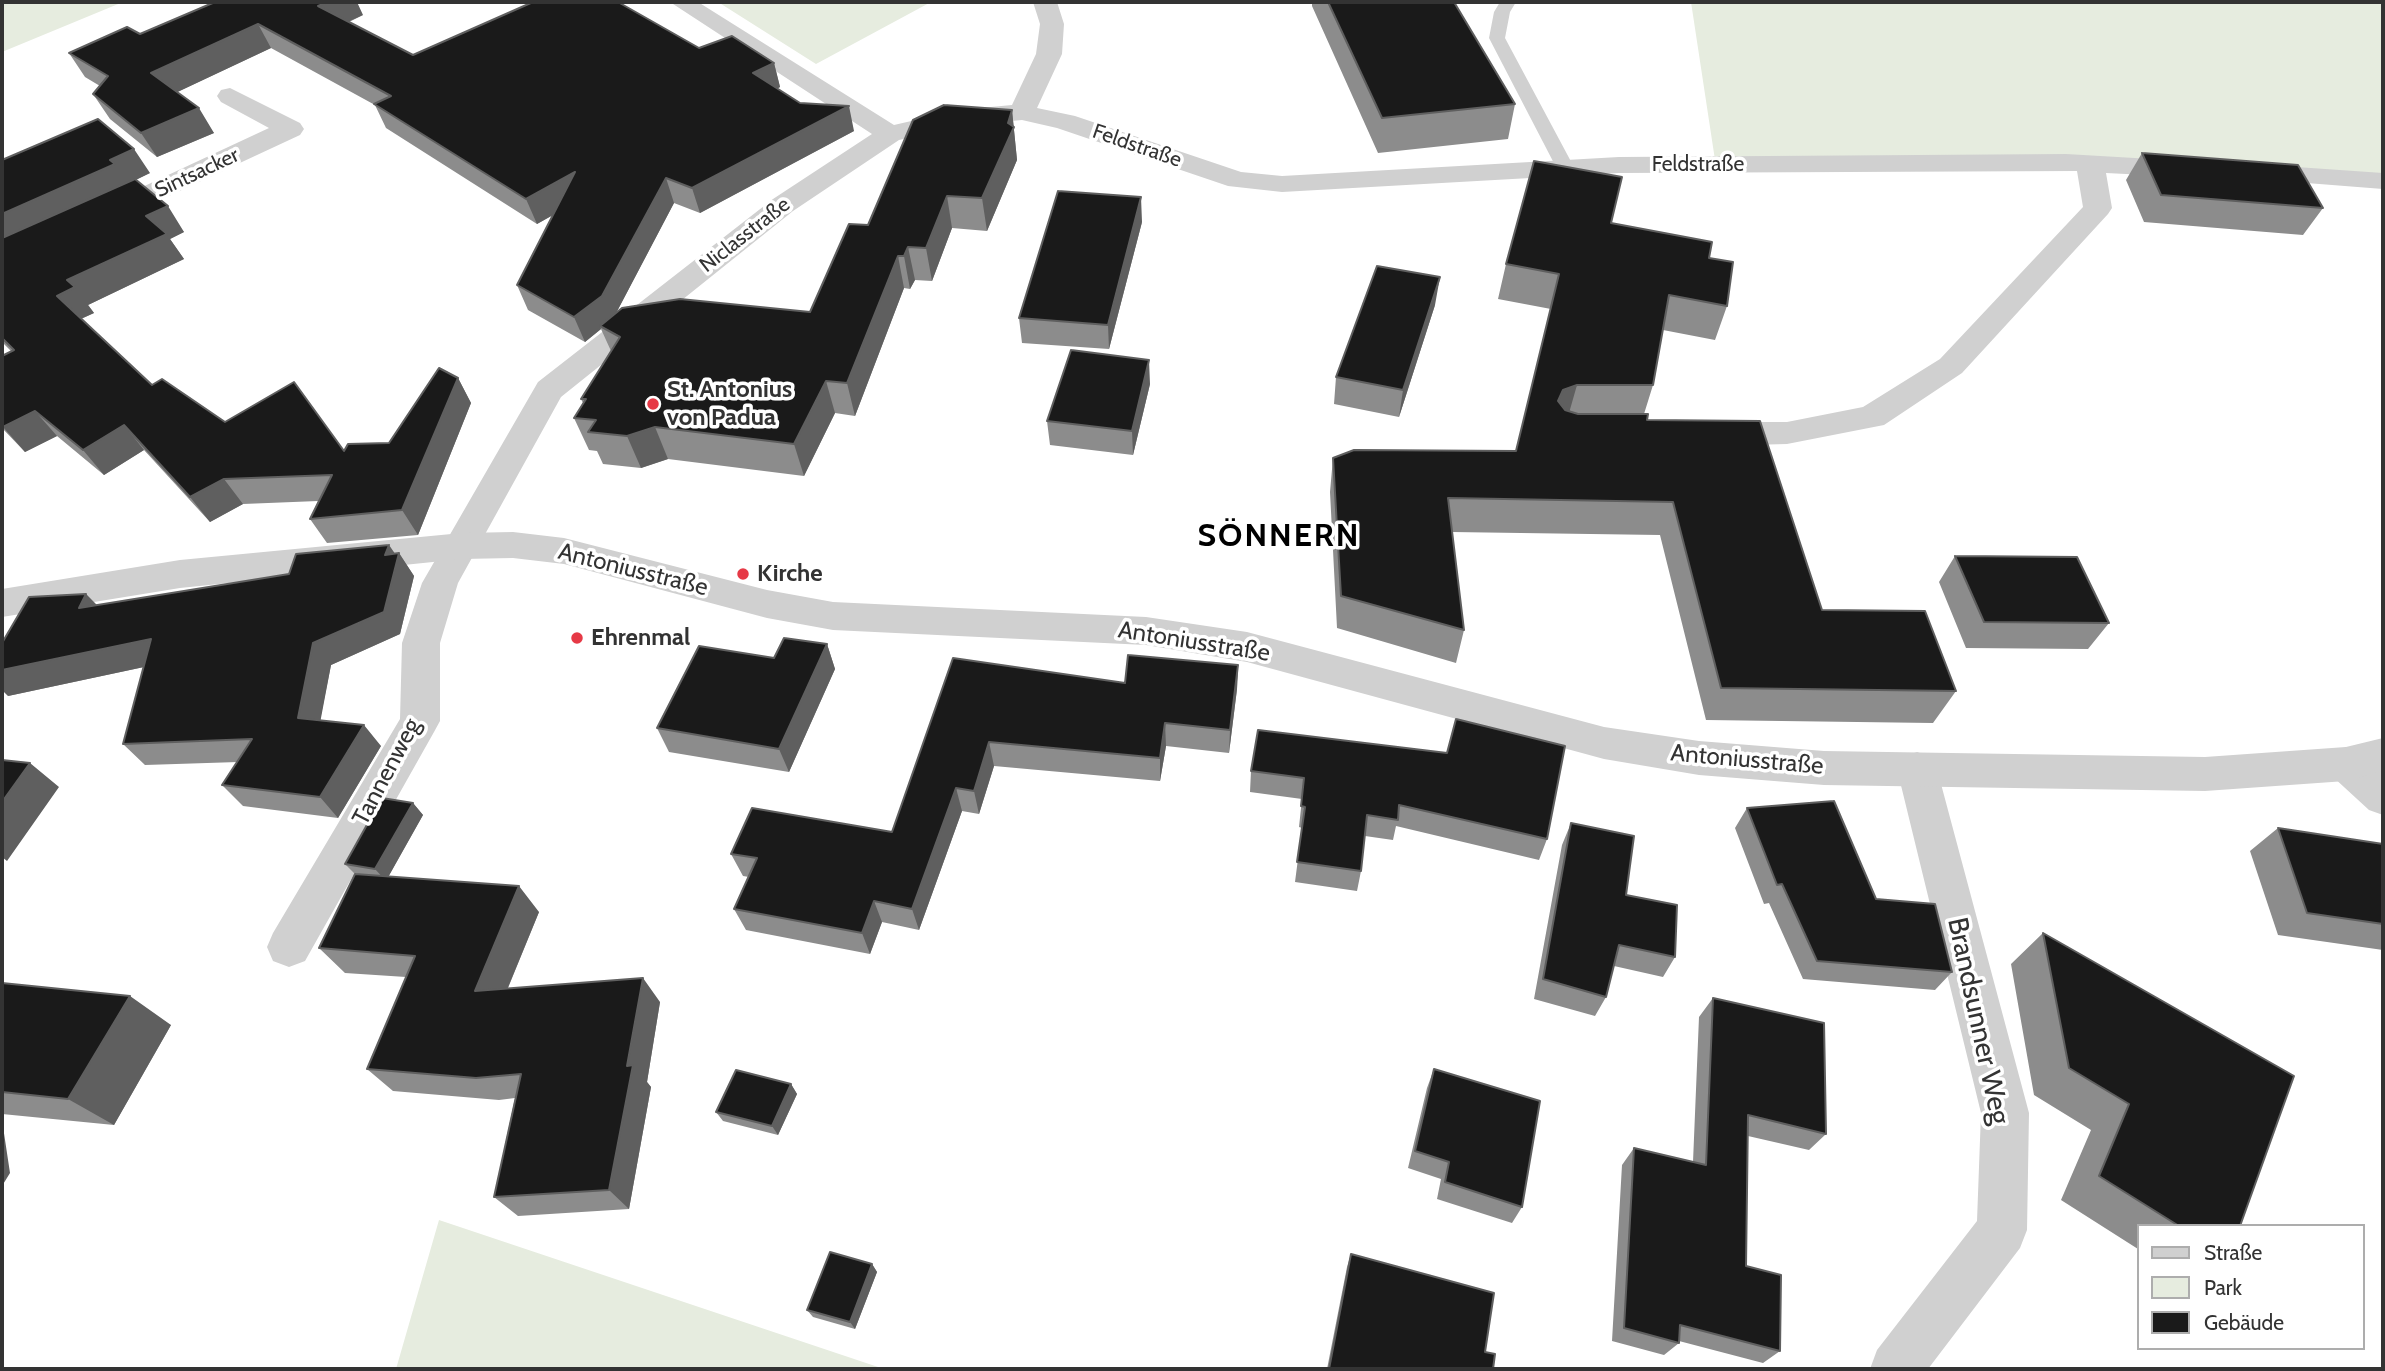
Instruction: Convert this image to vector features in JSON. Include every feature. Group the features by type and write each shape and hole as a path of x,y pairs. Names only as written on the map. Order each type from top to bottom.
{"street":[{"path":"682,2 890,134"},
{"path":"1023,112 1049,54 1052,24 1045,2"},
{"name":"Sintsacker","path":"76,228 290,129 230,96"},
{"name":"Niclasstraße","path":"462,546 549,390 783,205 890,134 959,118 1023,112"},
{"name":"Feldstraße","path":"1023,112 1065,122 1238,180 1329,183 1633,165 2090,163 2383,181"},
{"path":"1677,434 1787,433 1872,417 1951,366 2098,208 2090,163"},
{"name":"Antoniusstraße","path":"2,603 180,574 462,546 513,545 564,551 767,604 833,616 1146,631 1247,647 1604,743 1699,758 1824,768 2205,774 2365,760"},
{"name":"Tannenweg","path":"289,947 419,721 421,643 440,583 462,546"},
{"path":"2365,760 2383,798"},
{"name":"Brandsunner Weg","path":"1896,1369 2002,1230 2005,1113 1917,769"}],"lane":[{"path":"1508,2 1502,12 1497,38 1566,169"}],"green space":[{"path":"2,2 123,2 2,52"},
{"path":"718,2 931,2 816,64"},
{"path":"1691,2 2383,2 2383,178 1715,160"},
{"path":"439,1220 884,1369 396,1369"}],"building":[{"path":"215,2 328,2 318,6 413,55 533,2 618,2 699,48 732,36 774,63 753,73 800,103 849,106 692,188 666,178 602,296 574,317 517,285 575,172 526,199 374,104 391,96 258,24 151,73 199,108 141,133 93,94 108,76 69,53 127,27 140,34"},
{"path":"1328,2 1454,2 1515,104 1382,118"},
{"path":"944,105 1012,110 1008,123 1014,127 982,198 947,196 926,248 908,247 904,256 898,256 847,383 826,381 794,444 655,427 627,436 588,432 596,420 574,418 586,399 581,399 620,337 600,326 622,308 680,299 810,312 849,224 868,225 913,120"},
{"path":"98,119 134,149 110,160 115,164 2,214 2,160"},
{"path":"2142,153 2298,165 2323,208 2161,195"},
{"path":"1534,161 1622,177 1611,223 1712,242 1709,258 1733,262 1727,306 1669,295 1653,385 1577,385 1563,390 1558,401 1565,410 1578,414 1648,414 1647,420 1760,421 1822,610 1925,611 1956,691 1721,688 1673,502 1448,498 1464,630 1341,596 1333,458 1354,450 1516,451 1559,274 1506,264"},
{"path":"135,179 168,206 146,216 167,234 67,280 75,287 57,296 152,385 162,379 225,422 294,382 344,451 348,444 389,443 439,368 458,378 402,510 310,519 332,475 224,479 190,497 124,425 83,450 35,411 2,426 2,356 14,350 2,338 2,238"},
{"path":"1058,191 1141,197 1108,325 1019,318"},
{"path":"1377,266 1440,277 1403,390 1336,377"},
{"path":"1071,350 1149,360 1132,431 1047,421"},
{"path":"389,545 385,555 399,553 384,612 313,643 298,718 364,725 320,797 222,785 252,739 123,744 151,639 2,670 2,643 29,597 86,594 79,608 289,574 296,554"},
{"path":"1955,556 2077,557 2109,623 1984,622"},
{"path":"784,638 827,644 779,749 657,728 699,646 774,658"},
{"path":"1128,655 1238,665 1230,730 1165,723 1160,758 989,742 974,791 956,788 912,909 874,901 862,933 734,909 757,858 731,854 752,808 892,832 953,658 1125,683"},
{"path":"1456,719 1565,746 1547,839 1399,805 1398,820 1367,815 1361,871 1297,862 1305,807 1301,806 1304,778 1251,771 1258,730 1447,753"},
{"path":"2,760 30,763 2,802"},
{"path":"382,798 413,803 375,869 345,864"},
{"path":"1834,801 1876,899 1935,904 1952,972 1817,961 1782,884 1777,885 1747,808"},
{"path":"1571,823 1634,836 1626,895 1677,905 1675,957 1619,945 1606,997 1543,979"},
{"path":"2278,828 2383,844 2383,924 2307,913"},
{"path":"355,874 519,886 475,991 643,978 627,1066 633,1065 609,1190 494,1197 521,1074 476,1078 367,1069 415,956 319,948"},
{"path":"2043,933 2294,1076 2241,1224 2176,1224 2099,1176 2129,1104 2069,1068"},
{"path":"2,983 130,996 68,1099 2,1092"},
{"path":"1713,998 1824,1023 1826,1134 1748,1115 1746,1266 1781,1275 1780,1351 1680,1325 1679,1343 1624,1328 1634,1148 1706,1165"},
{"path":"1434,1069 1540,1101 1522,1207 1445,1182 1449,1162 1415,1151"},
{"path":"736,1070 791,1084 772,1126 716,1112"},
{"path":"830,1252 872,1264 850,1322 807,1310"},
{"path":"1351,1254 1494,1293 1485,1352 1495,1354 1493,1369 1329,1369"}],"place":[{"name":"St. Antonius von Padua","path":"653,404"},
{"name":"Kirche","path":"743,574"},
{"name":"Ehrenmal","path":"577,638"}],"district":[{"name":"SÖNNERN","path":"1279,537"}]}
